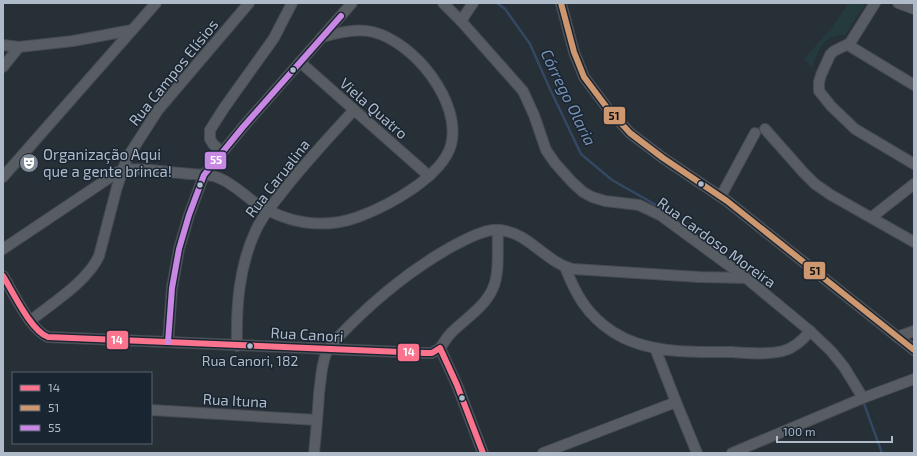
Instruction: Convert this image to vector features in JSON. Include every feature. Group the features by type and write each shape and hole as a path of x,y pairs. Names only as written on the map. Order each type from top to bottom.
{"street":[{"path":"3,177 156,3"},
{"name":"Rua Campos Elísios","path":"30,321 82,280 94,265 99,256 123,170 131,152 158,110 249,3"},
{"path":"222,152 210,139 210,130 228,102 274,38 292,3"},
{"path":"168,342 172,288 180,249 189,215 204,175 222,152 352,3"},
{"name":"Rua Cardoso Moreira","path":"443,3 464,17 523,91 534,115 546,150 555,164 572,182 583,192 592,197 605,201 639,205 660,215 746,278 810,331 831,351 844,367 863,398"},
{"path":"464,17 473,3"},
{"path":"561,3 578,65 593,90 630,133 721,196 914,350"},
{"path":"875,3 852,41 848,45 834,51 830,55 819,82 819,91 831,106 855,130 914,164"},
{"path":"898,3 914,9"},
{"path":"3,44 19,46 73,41 132,30"},
{"path":"3,249 123,170 156,171 204,175 219,178 267,210 298,222 318,224 356,218 377,209 416,186 429,176 443,159 450,146 453,132 451,118 446,102 429,71 416,56 387,36 372,32 353,31 322,37"},
{"path":"848,45 914,85"},
{"path":"3,67 19,46"},
{"name":"Viela Quatro","path":"300,62 429,176"},
{"name":"Rua Carualina","path":"238,346 238,302 244,265 256,229 267,210 303,165 354,110"},
{"path":"765,129 815,184 914,242"},
{"path":"721,196 755,133"},
{"path":"872,217 914,184"},
{"path":"314,453 322,370 328,350 339,336 358,317 385,294 427,262 480,233 498,230 506,231 516,235 565,267 582,270 699,277 746,278"},
{"path":"483,453 459,391 440,348 451,332 480,306 489,296 493,288 496,280 498,230"},
{"path":"565,267 580,300 589,312 602,324 614,333 627,339 655,348 674,351 761,353 783,351 799,342 810,331"},
{"name":"Rua Canori","path":"3,276 30,321 42,335 48,337 425,353 432,353 440,348"},
{"path":"897,337 914,331"},
{"path":"655,348 697,453"},
{"path":"732,453 863,398 914,379"},
{"path":"543,453 676,402"},
{"name":"Rua Ituna","path":"152,410 317,420"}],"green space":[{"path":"849,3 866,3 845,35 831,37 822,45 812,68 804,59 832,27"}],"waterway":[{"name":"Córrego Olaria","path":"497,3 505,9 530,44 581,154 612,180 672,214"},
{"name":"Córrego Olaria","path":"863,401 882,453"}],"transit line":[{"name":"51","path":"561,3 574,52 584,77 608,109 630,133 663,158 727,201 914,350"},
{"name":"55","path":"168,342 172,288 179,249 189,215 204,175 243,127 341,16"},
{"name":"14","path":"3,276 29,319 35,327 48,337 425,353 432,353 440,348 457,385 483,453"}],"place":[{"name":"Organização Aqui que a gente brinca!","path":"29,163"},
{"name":"Rua Canori, 182","path":"250,346"}]}
